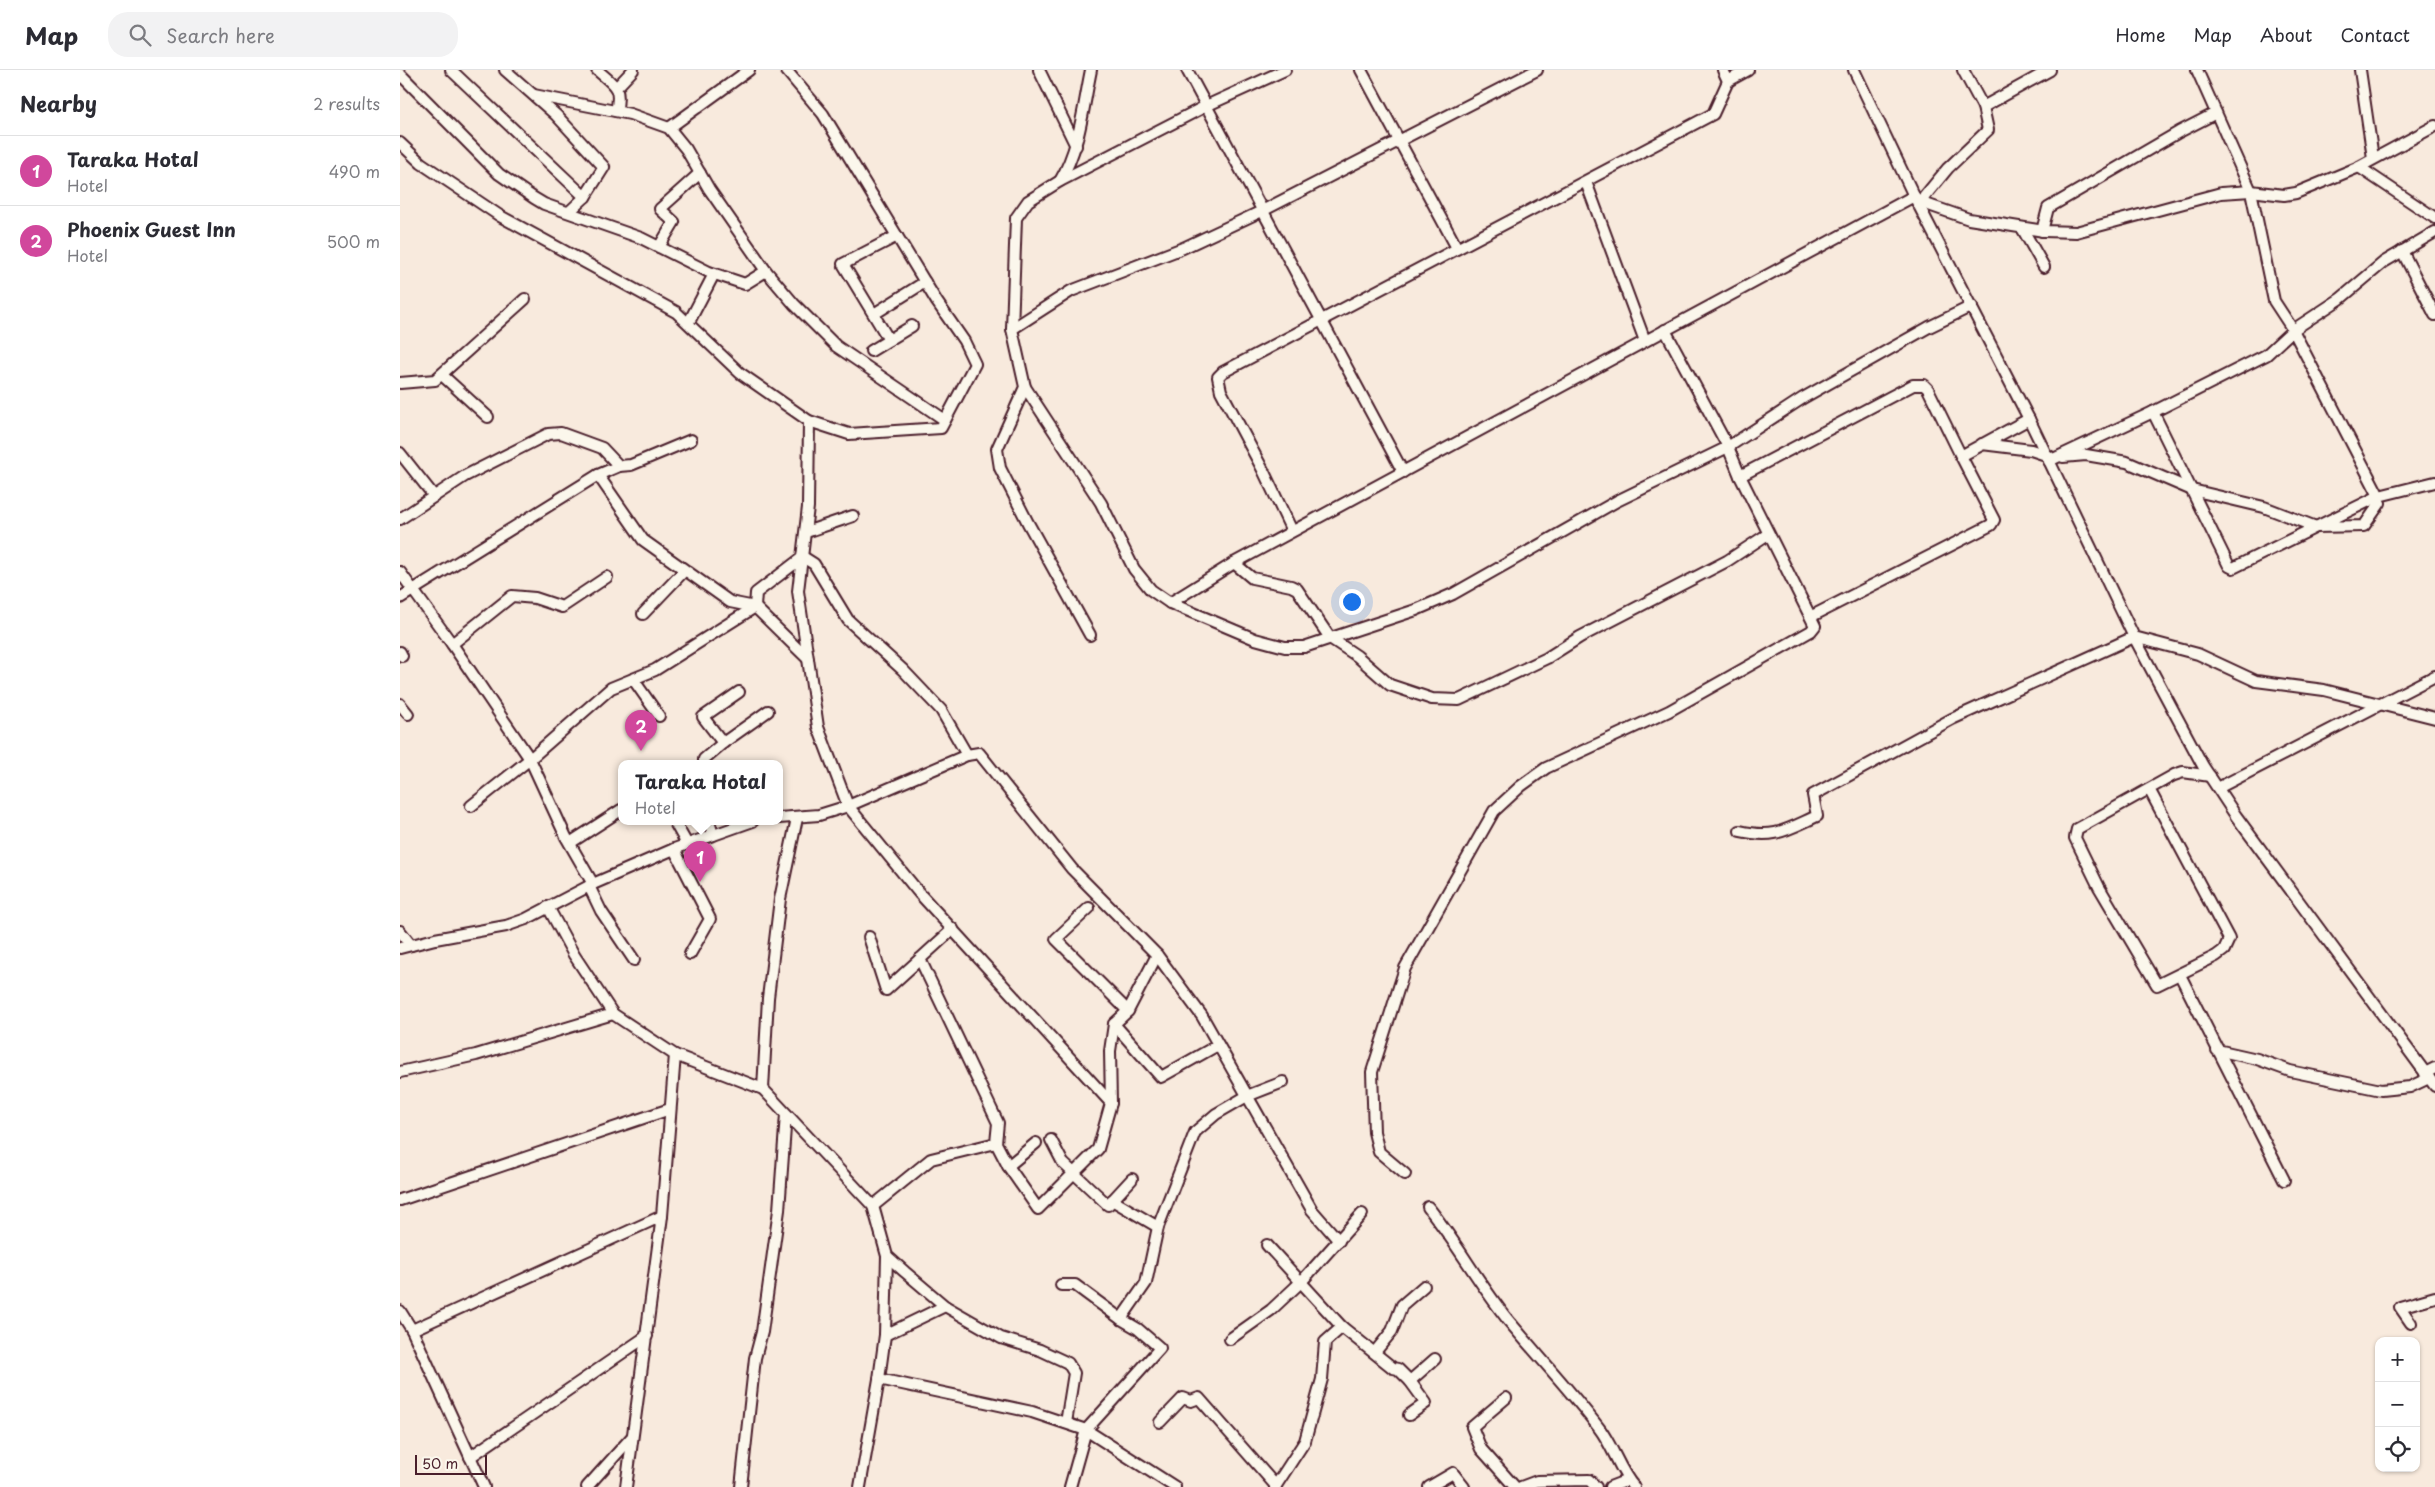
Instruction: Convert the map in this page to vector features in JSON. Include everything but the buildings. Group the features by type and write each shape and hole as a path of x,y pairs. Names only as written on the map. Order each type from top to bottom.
{"street":[{"path":"451,70 585,197"},
{"path":"505,70 556,115 604,167 585,197 569,212"},
{"path":"597,70 617,87 620,96 616,111"},
{"path":"617,87 633,70"},
{"path":"669,128 749,70"},
{"path":"400,143 421,163 500,216 676,312 689,322 740,374 809,421 849,434 941,428 975,364 964,341 925,282 823,114 786,70"},
{"path":"1039,70 1076,146"},
{"path":"1060,182 1069,166 1076,146 1091,70"},
{"path":"1187,70 1403,472"},
{"path":"1285,70 1206,106 1060,182 1028,201 1016,218 1012,329 1024,387 1101,503 1122,548 1142,582 1170,604 1255,639 1285,647 1304,647 1416,610 1453,594 1617,501 1728,447 1803,398 1929,327 1972,306"},
{"path":"1361,70 1456,248"},
{"path":"1012,329 1071,291 1183,248 1262,211 1537,70"},
{"path":"1723,70 1728,82"},
{"path":"1292,531 1263,470 1221,391 1218,377 1222,372 1713,114 1728,82 1748,70"},
{"path":"1854,70 1917,199 2050,458 2134,637 2210,776 2431,1076 2410,1086 2382,1090 2290,1071 2257,1059 2217,1050"},
{"path":"1170,604 1234,563 1292,531 1665,330 1917,199 1988,130 1983,107 1963,70"},
{"path":"1983,107 2050,70"},
{"path":"2198,70 2250,192 2274,301 2294,330 2379,500"},
{"path":"2360,70 2373,158"},
{"path":"400,74 499,174 544,204 641,238 714,274 745,284 766,271"},
{"path":"534,96 630,114 669,128 686,149 766,271 794,304 836,346 945,420"},
{"path":"2042,231 2048,208 2179,132 2216,113"},
{"path":"1917,199 1969,219 2042,231 2076,232 2221,193 2250,192 2284,195 2296,193 2359,167 2435,126"},
{"path":"2359,167 2435,218"},
{"path":"659,247 674,222 660,209 700,173"},
{"path":"1586,182 1645,341"},
{"path":"2022,228 2044,267"},
{"path":"2050,458 2153,412 2266,355 2294,330 2340,299 2384,262 2435,232"},
{"path":"890,340 844,264 897,236"},
{"path":"2402,251 2435,315"},
{"path":"689,322 714,274"},
{"path":"874,314 925,282"},
{"path":"400,383 435,380 525,299"},
{"path":"871,351 912,326"},
{"path":"1405,1174 1379,1152 1374,1132 1372,1072 1405,968 1494,812 1521,786 1546,768 1669,711 1816,626 1768,534 1728,447 1665,330"},
{"path":"442,375 488,417"},
{"path":"1740,476 1913,385 1924,385 1928,389 1994,520 1991,525 1812,616"},
{"path":"1024,387 997,449 1000,468 1028,524 1090,635"},
{"path":"2153,412 2229,566 2233,568 2316,527 2379,500 2435,482"},
{"path":"1961,456 2029,418"},
{"path":"809,421 806,532 798,591 818,727 848,806 920,894 1111,1103"},
{"path":"400,519 465,476 548,434 561,433 602,448 619,466"},
{"path":"400,598 598,475 619,466 631,465 691,440"},
{"path":"1982,444 2031,450 2050,458 2086,455 2127,462 2192,490 2264,506 2316,527 2364,526 2379,500"},
{"path":"400,452 434,496"},
{"path":"598,475 643,540 730,602 755,607 808,659"},
{"path":"806,532 853,516"},
{"path":"1234,563 1252,578 1297,589 1330,638 1357,656 1390,685 1432,699 1458,700 1547,658 1580,637 1727,561 1768,534"},
{"path":"755,607 756,593 803,557"},
{"path":"803,557 814,564 848,620 903,670 941,710 967,755"},
{"path":"643,614 684,571"},
{"path":"400,572 452,644 530,759 591,885 601,911 634,960"},
{"path":"452,644 512,596 535,598 562,607 608,577"},
{"path":"471,806 530,759 611,688 655,670 755,607"},
{"path":"1740,831 1759,835 1782,833 1817,816 1813,795 1952,719 2134,637 2198,654 2256,681 2324,690 2435,718"},
{"path":"2218,788 2435,676"},
{"path":"633,679 659,716"},
{"path":"723,743 702,718 739,692"},
{"path":"400,704 408,714"},
{"path":"704,760 723,743 768,711"},
{"path":"783,818 819,815 848,806 967,755 979,753 1072,869 1157,955 1202,1016 1312,1210 1339,1241"},
{"path":"2149,789 2229,939 2224,950 2180,975 2157,985 2099,887 2074,838 2077,828 2149,789 2183,772 2210,776"},
{"path":"570,843 618,812"},
{"path":"763,1089 768,998 780,899 797,818"},
{"path":"676,825 687,844"},
{"path":"710,825 713,834"},
{"path":"400,948 506,926 591,885 674,849 741,825"},
{"path":"674,849 710,919 690,954"},
{"path":"548,907 574,954 613,1014 675,1055 763,1089 873,1206 887,1256 884,1335 879,1379 860,1487"},
{"path":"1089,908 1056,939 1128,1010"},
{"path":"869,937 886,990 954,929"},
{"path":"400,931 411,945"},
{"path":"920,959 998,1123 996,1143 1008,1166 1038,1209 1098,1149 1111,1103 1110,1051 1114,1024 1128,1010 1157,955"},
{"path":"2180,975 2284,1180"},
{"path":"400,1072 476,1054 613,1014"},
{"path":"1114,1024 1161,1077 1218,1045"},
{"path":"626,1487 662,1216 675,1055"},
{"path":"1121,1319 1146,1283 1158,1227 1195,1132 1216,1114 1247,1096 1282,1082"},
{"path":"400,1200 670,1110"},
{"path":"740,1487 755,1358 762,1332 779,1210 786,1114"},
{"path":"1051,1140 1063,1163 1108,1205 1132,1179"},
{"path":"873,1206 931,1159 996,1143"},
{"path":"1008,1166 1036,1144"},
{"path":"1112,1200 1158,1227"},
{"path":"1428,1208 1447,1231 1468,1266 1508,1320 1581,1404 1609,1441 1631,1483 1610,1487"},
{"path":"1230,1339 1271,1310 1302,1282 1362,1214"},
{"path":"412,1330 662,1216"},
{"path":"1267,1245 1342,1327 1410,1381 1426,1403 1409,1415"},
{"path":"887,1256 945,1306 1008,1341 1040,1350 1068,1363 1074,1373 1066,1423"},
{"path":"1061,1285 1075,1285 1121,1319 1138,1329 1160,1348 1086,1430 1070,1487"},
{"path":"1375,1352 1392,1331 1402,1305 1424,1286"},
{"path":"2411,1323 2400,1307 2435,1296"},
{"path":"884,1335 945,1306"},
{"path":"400,1312 412,1330 484,1487"},
{"path":"1160,1422 1183,1398 1191,1401 1199,1398 1276,1487 1305,1441 1322,1379 1325,1342 1342,1327"},
{"path":"470,1457 647,1336"},
{"path":"1410,1381 1435,1359"},
{"path":"879,1379 1032,1412 1086,1430 1175,1487"},
{"path":"1506,1398 1472,1427 1481,1449 1515,1487"},
{"path":"587,1487 632,1437"},
{"path":"1430,1487 1453,1473 1464,1487"},
{"path":"1521,1487 1537,1481 1589,1480 1596,1487"}],"place":[{"name":"Phoenix Guest Inn","path":"641,751"},
{"name":"Taraka Hotal","path":"700,882"}]}
